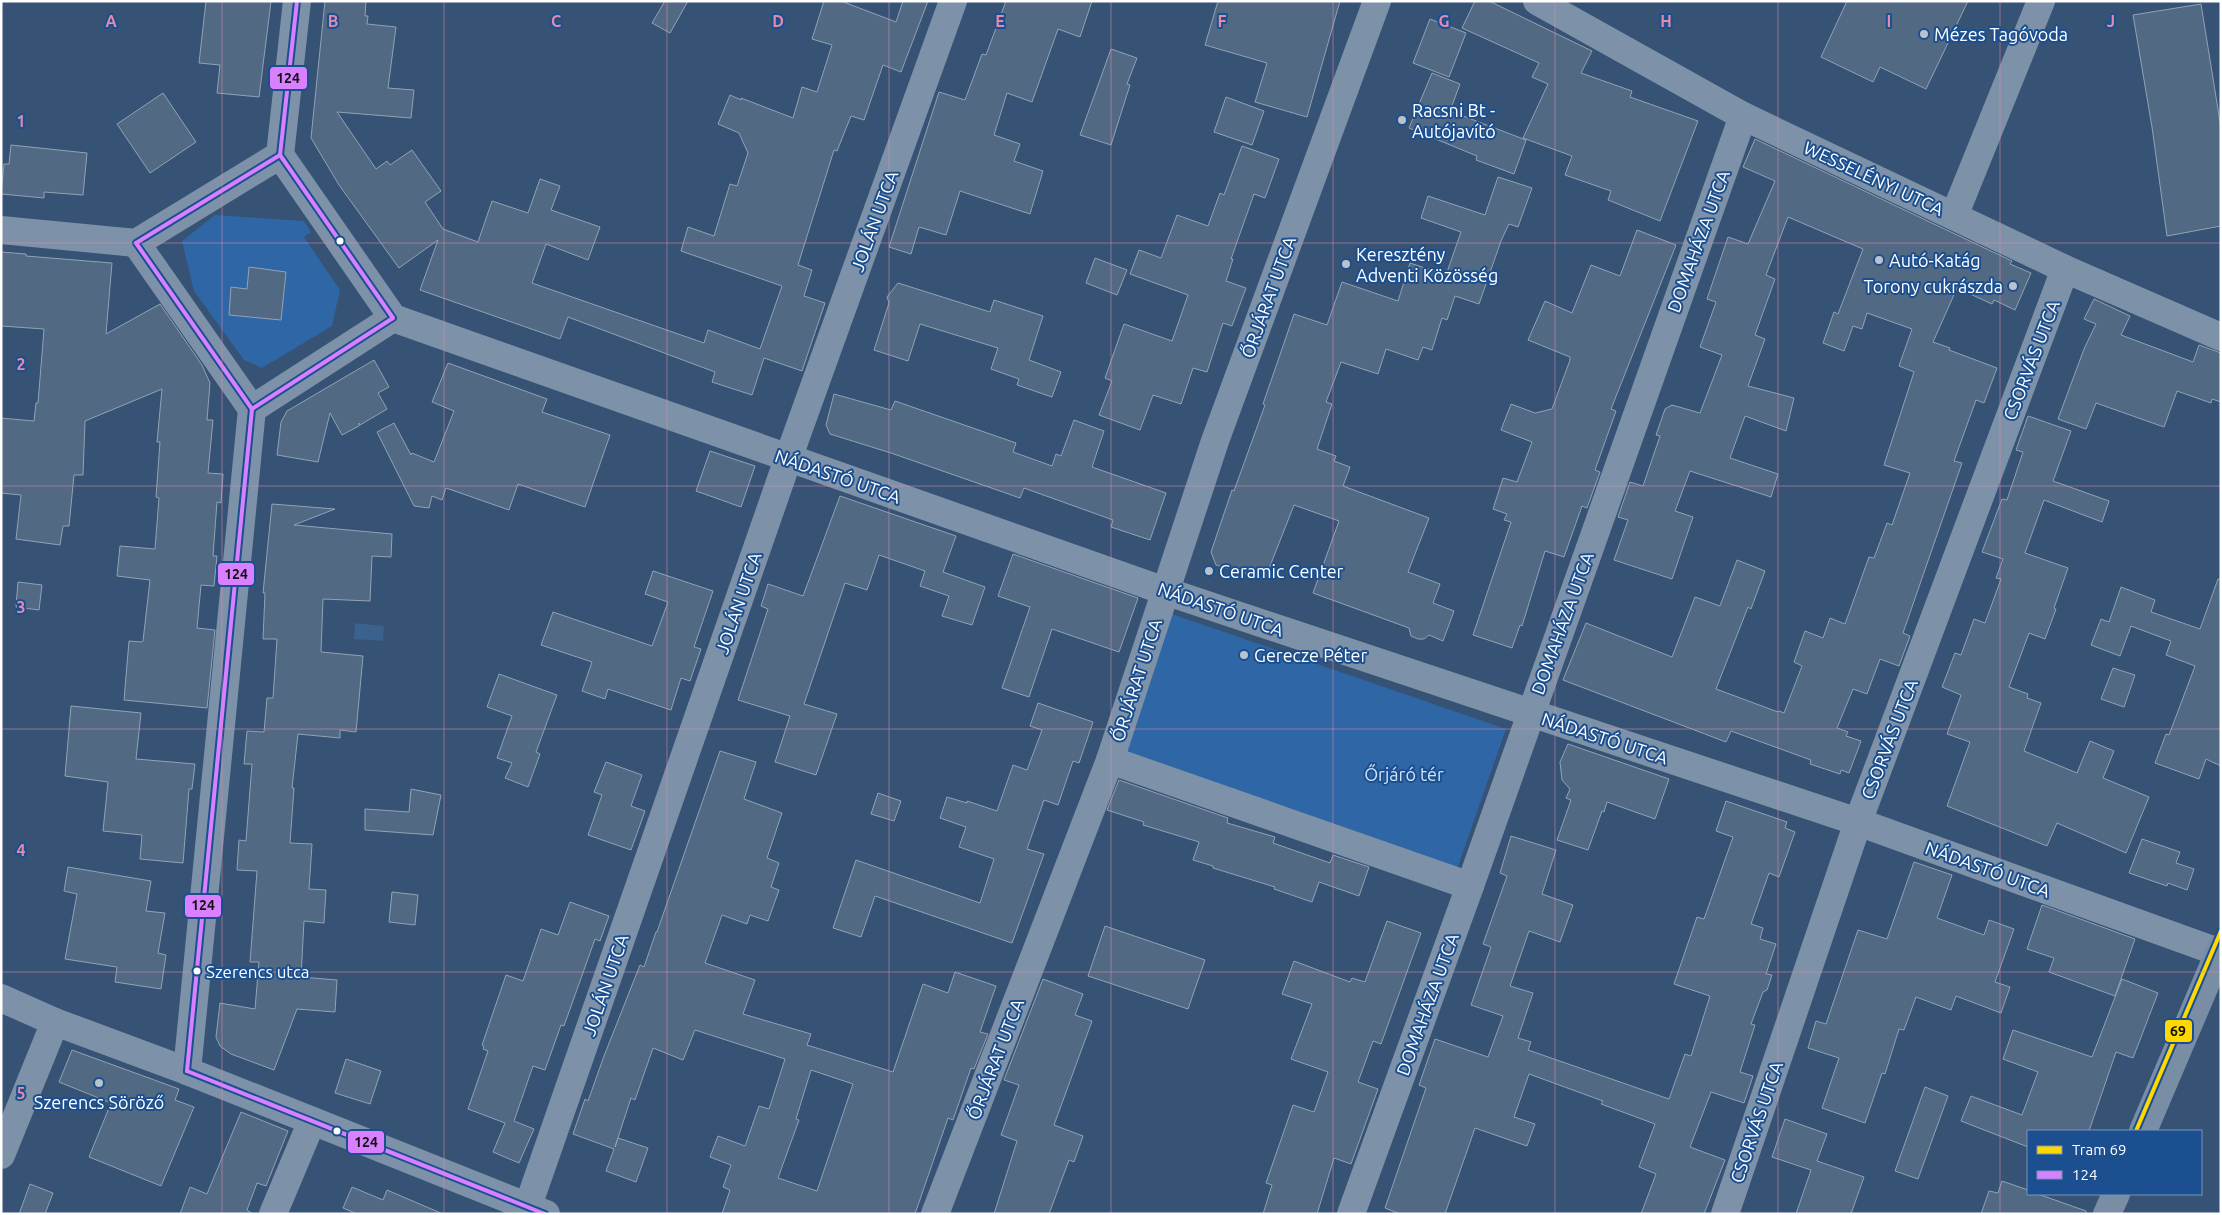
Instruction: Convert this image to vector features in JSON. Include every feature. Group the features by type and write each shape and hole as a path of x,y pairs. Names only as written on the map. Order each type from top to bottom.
{"street":[{"path":"252,409 393,318 280,155 297,1"},
{"name":"JOLÁN UTCA","path":"537,1210 788,459 953,1"},
{"name":"ŐRJÁRAT UTCA","path":"935,1214 1110,760 1215,441 1377,1"},
{"name":"WESSELÉNYI UTCA","path":"1537,1 1743,116 2065,270 2221,337"},
{"path":"1954,216 2041,1"},
{"name":"DOMAHÁZA UTCA","path":"1351,1214 1470,886 1743,116"},
{"path":"1,230 136,243 280,155"},
{"path":"136,243 252,409 186,1070"},
{"name":"CSORVÁS UTCA","path":"1724,1214 1858,822 2065,270"},
{"name":"NÁDASTÓ UTCA","path":"393,318 788,459 1165,590 1858,822 2220,951"},
{"path":"1110,760 1470,886"},
{"path":"2143,1130 2220,951"},
{"path":"1,998 54,1022 186,1070 537,1210"},
{"path":"1,1155 54,1022"},
{"path":"273,1214 312,1121"},
{"path":"2107,1214 2116,1195"}],"green space":[{"path":"215,215 304,221 311,232 304,237 340,290 332,326 262,368 244,360 194,291 182,241"},
{"name":"Őrjáró tér","path":"1169,613 1506,729 1456,872 1121,754"}],"shaded area":[{"path":"355,623 384,626 383,641 354,639"}],"building":[{"path":"206,1 271,1 259,97 217,93 220,65 199,63"},
{"path":"325,1 366,1 365,16 368,16 367,24 396,27 388,88 414,90 411,118 337,112 376,169 387,161 390,165 412,150 441,191 425,202 443,229 478,242 492,201 528,213 540,179 560,186 551,210 600,227 588,260 546,244 532,283 704,343 708,330 760,349 782,286 681,251 688,227 714,236 730,184 737,186 748,153 739,133 718,124 730,95 793,118 802,87 817,92 832,45 812,39 824,1 841,1 896,22 903,1 928,1 901,72 883,65 864,120 851,116 837,151 834,150 798,265 812,270 804,296 825,303 802,371 764,358 752,395 712,382 715,372 568,317 560,339 420,290 438,240 399,268 339,185 311,138"},
{"path":"665,1 688,1 670,33 652,23"},
{"path":"1006,1 1092,1 1080,37 1058,29 1032,102 1007,93 994,135 1020,144 1014,161 1043,171 1030,214 960,191 946,235 919,227 911,254 889,247 939,92 965,100 982,54 986,55"},
{"path":"1218,1 1340,1 1307,117 1255,102 1267,63 1205,45"},
{"path":"1475,1 1489,1 1592,51 1581,73 1632,91 1630,97 1698,121 1660,221 1608,200 1611,191 1565,175 1572,156 1523,138 1548,84 1532,77 1539,63 1462,28"},
{"path":"1847,1 1968,1 1926,89 1880,67 1873,82 1821,57"},
{"path":"2201,4 2221,128 2221,226 2167,236 2152,127 2133,15"},
{"path":"1430,19 1466,33 1449,77 1413,63"},
{"path":"1111,49 1137,58 1127,84 1130,85 1111,145 1080,135"},
{"path":"1432,73 1460,84 1450,111 1526,140 1514,174 1476,160 1477,156 1409,128"},
{"path":"163,93 196,142 150,173 117,124"},
{"path":"1226,97 1264,111 1252,145 1214,132"},
{"path":"1755,139 2012,261 2010,264 2031,273 2015,310 1994,300 1992,304 1957,288 1933,342 1997,368 1984,403 1976,400 1954,461 1962,463 1903,633 1910,636 1899,666 1880,659 1867,694 1853,689 1837,728 1848,732 1846,736 1861,741 1849,773 1841,770 1840,774 1810,764 1811,760 1731,731 1726,742 1563,680 1586,623 1672,657 1695,597 1720,606 1737,560 1765,571 1751,609 1748,607 1716,689 1784,713 1802,666 1794,662 1805,631 1823,638 1830,618 1845,624 1869,557 1874,558 1887,523 1892,525 1910,473 1884,465 1914,372 1899,366 1912,329 1867,313 1862,329 1853,326 1844,351 1823,343 1834,312 1838,314 1863,249 1788,217 1766,275 1775,279 1755,335 1765,339 1748,386 1794,398 1786,431 1745,416 1730,458 1778,474 1771,497 1690,471 1675,511 1693,517 1672,579 1614,560 1628,520 1618,517 1630,482 1643,486 1660,436 1656,435 1665,409 1672,405 1700,413 1722,355 1700,347 1716,302 1707,299 1728,237 1748,244 1775,181 1743,167"},
{"path":"11,145 87,153 83,195 44,192 44,198 1,194 4,164 9,164"},
{"path":"1242,146 1279,159 1265,198 1254,194 1231,259 1233,259 1226,281 1246,288 1232,326 1223,323 1207,372 1193,368 1181,404 1153,395 1140,430 1099,415 1112,381 1105,378 1124,324 1172,341 1188,295 1130,274 1139,250 1161,258 1177,215 1208,226 1220,193 1224,195"},
{"path":"1498,177 1532,188 1518,227 1509,224 1501,241 1479,304 1455,296 1447,320 1442,318 1432,350 1423,347 1418,360 1386,349 1378,374 1341,362 1326,402 1332,404 1317,449 1336,456 1334,461 1350,467 1343,486 1429,518 1408,572 1440,584 1433,603 1454,611 1443,641 1429,635 1424,639 1418,639 1411,636 1409,628 1313,593 1339,521 1294,505 1265,579 1216,565 1211,552 1232,490 1234,491 1265,405 1263,404 1294,314 1327,325 1342,282 1398,301 1410,263 1446,275 1461,232 1421,218 1428,196 1485,215"},
{"path":"1637,230 1676,245 1611,409 1616,411 1595,470 1600,472 1587,508 1582,506 1564,557 1545,551 1522,626 1520,625 1512,648 1473,635 1511,522 1504,520 1507,514 1493,509 1503,478 1517,482 1532,442 1501,430 1511,404 1535,413 1552,409 1570,360 1570,357 1528,340 1545,301 1572,313 1591,265 1620,276"},
{"path":"1,252 26,254 26,256 112,263 106,334 160,304 202,365 210,383 207,420 213,420 208,473 223,474 221,503 217,502 213,556 217,556 214,586 201,585 197,628 215,630 207,708 124,700 129,641 143,641 150,580 117,576 120,546 155,549 159,498 156,497 160,442 157,442 162,389 85,421 83,475 74,475 69,526 63,526 60,545 16,539 21,495 1,493 1,418 34,421 36,403 38,403 44,329 1,326"},
{"path":"1095,258 1127,270 1117,295 1086,283"},
{"path":"249,267 286,272 281,320 229,315 231,287 247,289"},
{"path":"898,283 990,312 994,300 1043,316 1029,360 1061,372 1052,397 1017,385 1019,379 991,369 998,348 920,324 908,361 874,350 889,303 887,297"},
{"path":"2094,299 2130,316 2121,335 2193,362 2199,345 2221,353 2221,402 2212,399 2211,403 2177,391 2164,427 2096,403 2086,429 2058,419 2084,349 2096,324 2084,319"},
{"path":"374,360 389,387 378,393 387,409 360,425 359,423 359,426 342,435 330,413 318,462 277,455 281,422 287,411"},
{"path":"448,363 547,399 542,412 610,435 585,507 518,484 509,510 446,488 442,500 432,496 429,508 414,506 377,432 394,423 411,455 412,453 434,462 454,411 432,402"},
{"path":"834,394 891,410 895,401 1016,443 1013,452 1052,466 1056,454 1061,456 1074,420 1104,431 1092,467 1166,493 1150,540 1111,527 1113,520 1024,488 1020,498 830,434 826,425"},
{"path":"2028,416 2071,431 2053,481 2109,501 2102,522 2044,500 2025,553 2068,568 2045,639 2029,633 2009,687 2028,694 2027,698 2041,703 2024,751 2077,773 2090,741 2114,751 2103,778 2149,797 2126,853 2057,823 2047,846 1947,806 1970,742 1947,734 1961,695 1942,687 1955,653 1961,655 1974,619 1985,623 2001,579 1996,578 2003,559 1982,552 2002,499 2007,500 2023,452 2016,450"},
{"path":"710,451 755,466 741,507 696,491"},
{"path":"840,496 956,536 943,572 985,587 972,625 942,616 949,596 920,586 925,571 879,555 867,590 845,583 804,704 837,714 816,775 775,762 790,716 738,700 768,609 761,606 768,584 803,596"},
{"path":"272,504 335,509 294,525 392,534 391,557 372,556 370,601 323,599 321,652 363,656 356,732 340,730 340,738 298,734 292,788 294,788 290,843 312,844 309,889 326,890 324,923 304,921 301,977 337,980 335,1012 297,1009 274,1070 231,1054 220,1046 216,1037 220,1003 255,1009 259,962 250,962 257,871 237,870 239,840 246,841 252,764 244,764 247,731 264,732 267,698 273,698 277,639 263,639 265,593 263,593"},
{"path":"1013,554 1138,598 1119,652 1052,629 1029,697 1002,688 1030,607 998,596"},
{"path":"653,571 713,591 694,647 701,649 690,681 681,678 671,710 608,689 605,699 582,691 592,662 541,645 553,612 652,646 668,602 645,594"},
{"path":"2218,579 2221,579 2221,766 2206,759 2199,779 2155,763 2166,734 2169,735 2195,666 2166,655 2171,641 2131,626 2120,656 2091,645 2101,619 2109,622 2121,587 2155,600 2151,612 2200,629"},
{"path":"18,582 42,585 39,610 16,607"},
{"path":"2113,668 2135,675 2124,707 2101,699"},
{"path":"499,674 557,695 536,752 540,754 528,787 505,778 512,763 497,758 512,716 487,707"},
{"path":"1038,703 1093,722 1079,763 1073,761 1058,805 1044,800 1027,849 1044,854 1012,943 875,896 861,937 833,928 856,860 980,903 994,859 959,847 966,827 940,818 947,797 967,803 967,801 997,811 1013,765 1027,770 1042,730 1030,726"},
{"path":"71,706 141,713 136,759 195,764 192,789 189,789 183,863 140,859 142,835 103,831 108,782 65,776"},
{"path":"1568,744 1669,779 1655,819 1607,802 1588,850 1557,840 1571,800 1566,798 1570,789 1562,780 1560,762"},
{"path":"720,751 756,762 744,799 782,813 767,858 779,863 771,887 779,890 768,921 750,915 747,924 722,915 705,963 755,980 743,1014 811,1034 807,1045 893,1072 923,984 948,993 955,972 996,986 980,1032 988,1034 974,1069 971,1068 953,1120 948,1118 915,1214 722,1214 730,1190 723,1187 731,1165 710,1157 718,1136 745,1146 759,1106 769,1109 785,1059 695,1030 683,1060 653,1048 635,1100 631,1098 615,1147 618,1138 648,1148 636,1182 606,1171 614,1149 573,1134 585,1099 588,1101 640,965 644,967","holes":["811,1070 853,1084 817,1191 778,1178 799,1120 796,1119"]},
{"path":"606,762 642,775 631,806 645,811 631,850 588,835 602,795 594,792"},
{"path":"1119,780 1228,818 1227,823 1275,837 1273,843 1330,863 1333,855 1369,867 1359,896 1319,882 1312,902 1274,889 1275,887 1193,860 1199,842 1143,825 1144,822 1107,810"},
{"path":"411,789 441,795 433,835 365,830 365,809 409,812"},
{"path":"878,793 901,801 894,821 871,814"},
{"path":"1726,801 1787,822 1785,828 1795,832 1779,877 1769,873 1751,924 1763,928 1760,939 1776,944 1766,974 1772,975 1767,990 1763,992 1751,1024 1755,1025 1740,1072 1753,1076 1744,1103 1711,1092 1690,1147 1725,1160 1704,1214 1641,1214 1656,1174 1639,1167 1655,1124 1601,1104 1603,1101 1529,1074 1514,1117 1535,1124 1527,1146 1475,1128 1445,1214 1400,1214 1385,1208 1426,1088 1419,1085 1435,1039 1488,1057 1503,1016 1471,1005 1491,947 1483,944 1507,876 1500,873 1511,836 1556,850 1542,894 1573,905 1560,942 1529,931 1510,986 1533,993 1518,1038 1531,1042 1528,1050 1669,1099 1685,1054 1691,1056 1710,996 1674,984 1697,917 1704,919 1733,837 1716,831"},
{"path":"2142,839 2180,852 2176,863 2194,869 2187,890 2168,883 2167,886 2129,873"},
{"path":"1914,862 1952,875 1937,918 1984,935 1989,920 2014,929 1995,982 2010,987 2001,1013 1956,996 1951,1010 1916,997 1904,1030 1899,1029 1885,1074 1882,1073 1865,1123 1822,1108 1839,1058 1808,1048 1816,1021 1826,1024 1858,930 1887,939"},
{"path":"68,867 151,881 146,911 165,913 158,953 166,955 161,989 115,982 117,967 65,959 77,894 64,891"},
{"path":"392,892 418,895 415,925 389,922"},
{"path":"570,902 609,916 600,941 595,939 564,1026 561,1025 545,1070 533,1066 514,1121 534,1129 519,1163 493,1152 505,1123 468,1109 488,1051 483,1049 484,1046 482,1045 506,975 523,981 541,929 558,935"},
{"path":"2042,905 2135,939 2115,996 2049,972 2054,958 2027,949"},
{"path":"1387,921 1421,933 1381,1044 1373,1041 1358,1082 1378,1089 1351,1164 1334,1158 1317,1214 1263,1214 1272,1185 1266,1183 1293,1105 1314,1112 1328,1072 1291,1059 1312,1004 1282,994 1294,961 1350,982 1352,978 1365,982"},
{"path":"1105,926 1205,960 1188,1009 1088,976"},
{"path":"1043,979 1083,994 1075,1015 1092,1021 1054,1125 1083,1136 1074,1162 1069,1160 1049,1214 994,1214 1017,1141 1001,1135 1019,1085 1004,1080"},
{"path":"2122,979 2158,993 2133,1058 2116,1052 2089,1130 2027,1130 2027,1147 1961,1121 1971,1096 2022,1115 2038,1072 2003,1059 2013,1030 2092,1057"},
{"path":"72,1050 179,1089 175,1100 194,1107 161,1186 89,1157 111,1103 59,1082"},
{"path":"346,1059 381,1071 370,1104 335,1093"},
{"path":"1925,1087 1948,1096 1918,1179 1895,1171"},
{"path":"241,1112 288,1131 266,1186 257,1183 247,1210 253,1214 180,1214 190,1187 207,1194"},
{"path":"1785,1119 1827,1134 1817,1161 1864,1177 1851,1214 1796,1214 1811,1170 1772,1157"},
{"path":"2002,1181 2027,1190 2027,1195 2041,1195 2086,1211 2086,1214 1981,1214 1989,1191 1998,1193"},
{"path":"30,1184 53,1193 45,1214 19,1214"},
{"path":"352,1187 383,1200 387,1190 443,1214 357,1214 343,1208"}],"tram line":[{"name":"69","path":"2136,1130 2221,931"}],"transit line":[{"name":"124","path":"280,155 297,1"},
{"name":"124","path":"252,409 136,243 280,155"},
{"name":"124","path":"252,409 393,318 280,155"},
{"name":"124","path":"187,1071 252,409"},
{"name":"124","path":"187,1071 545,1214"}],"place":[{"name":"Mézes Tagóvoda","path":"1924,34"},
{"name":"Racsni Bt - Autójavító","path":"1402,120"},
{"name":"Autó-Katág","path":"1879,260"},
{"name":"Keresztény Adventi Közösség","path":"1346,264"},
{"name":"Torony cukrászda","path":"2013,286"},
{"name":"Ceramic Center","path":"1209,571"},
{"name":"Gerecze Péter","path":"1244,655"},
{"name":"Szerencs utca","path":"197,971"},
{"name":"Szerencs Söröző","path":"99,1083"}]}
